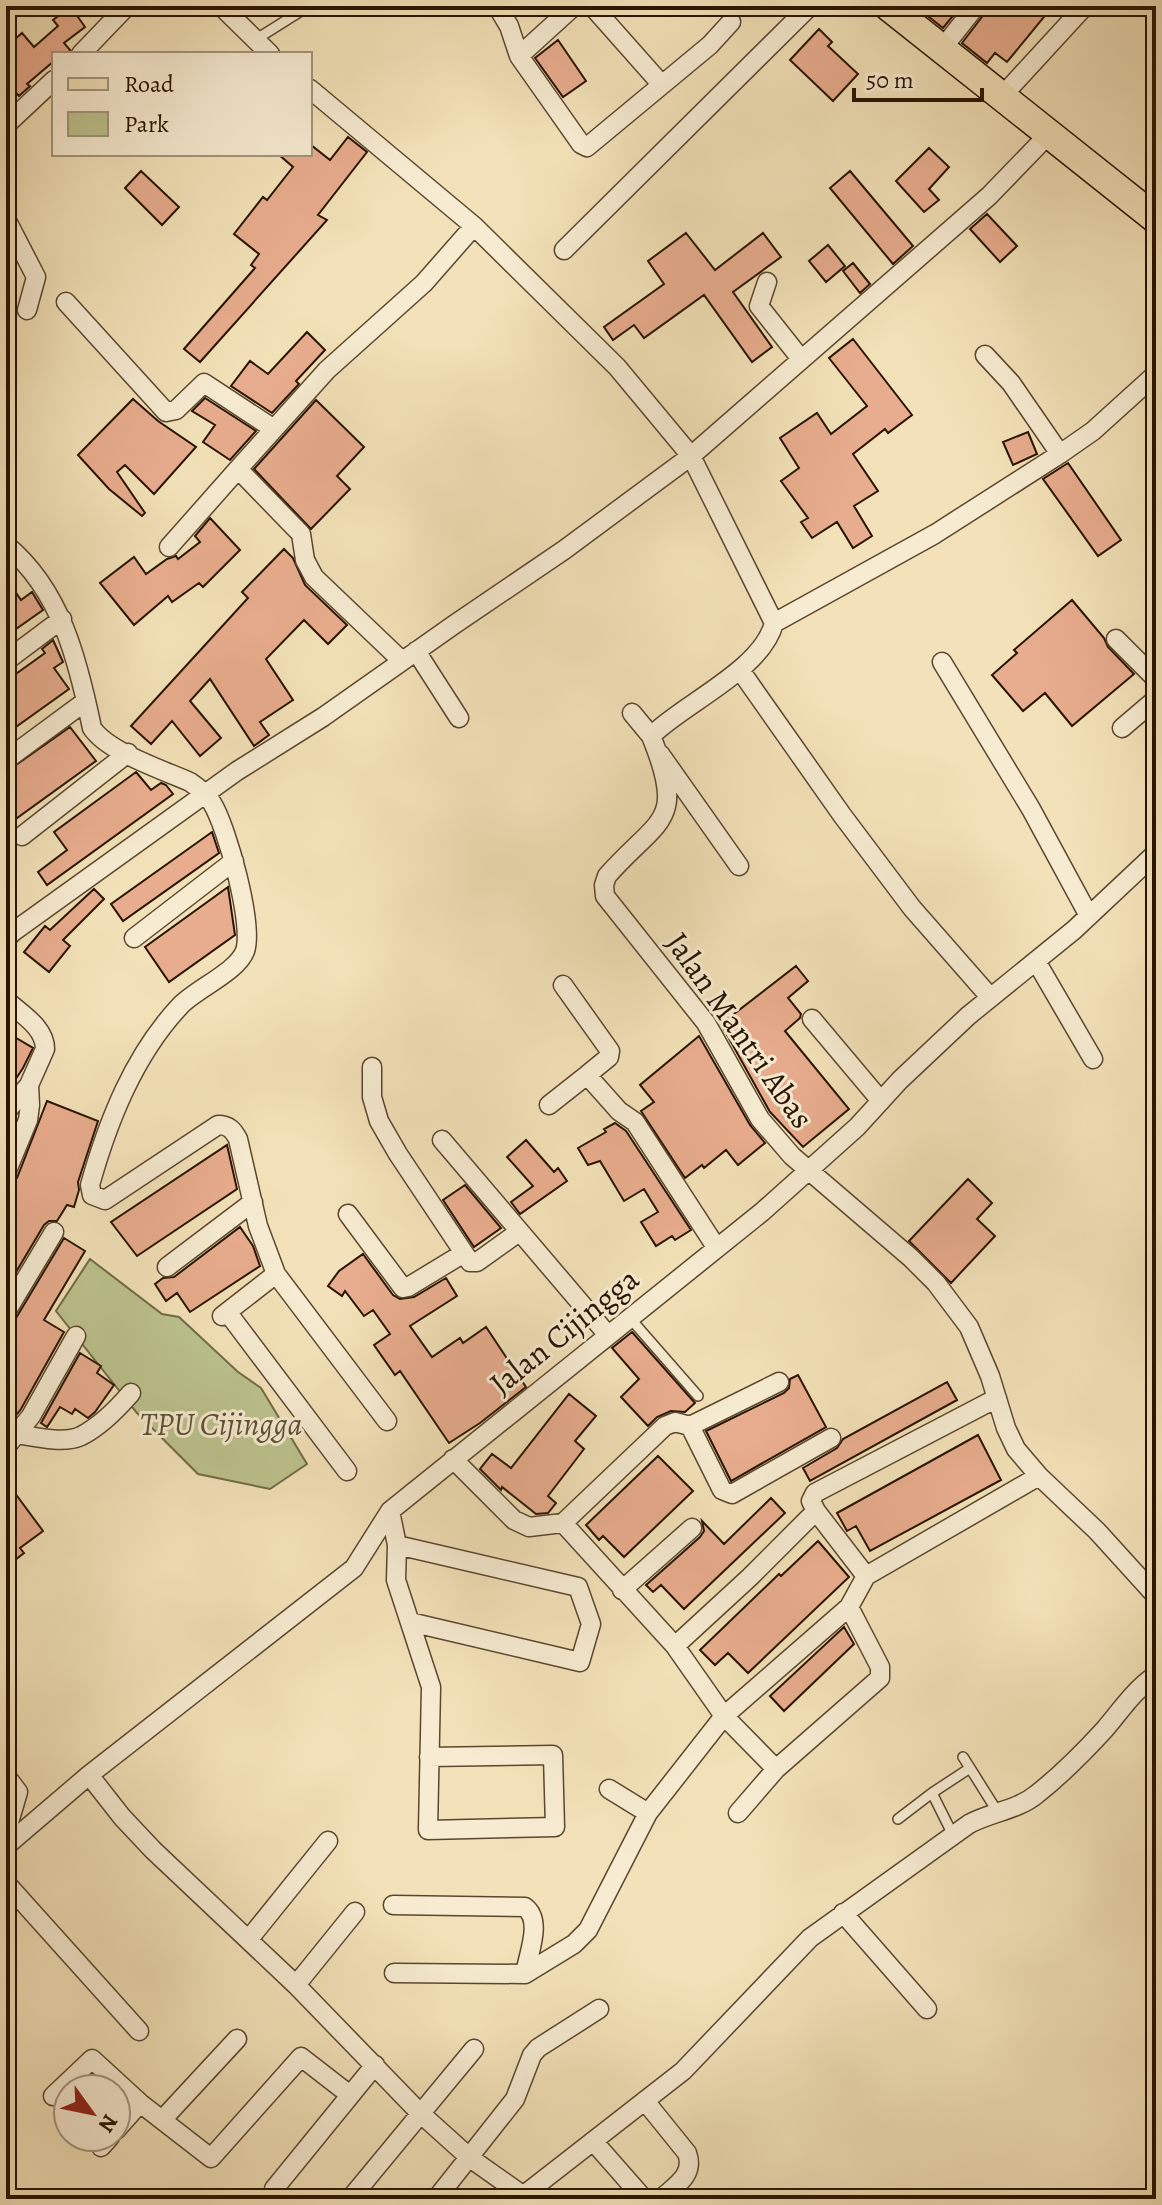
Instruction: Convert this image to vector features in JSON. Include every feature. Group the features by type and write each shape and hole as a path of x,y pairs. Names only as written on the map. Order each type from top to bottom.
{"main road":[{"path":"898,7 1156,212"},
{"path":"898,7 1156,219"}],"street":[{"path":"83,52 127,6"},
{"path":"221,6 268,52"},
{"path":"497,6 509,26 519,56 581,144 587,147 710,45 731,22"},
{"path":"519,56 574,6"},
{"path":"592,6 662,85"},
{"path":"564,250 810,6"},
{"path":"945,45 976,6"},
{"path":"1005,93 1085,6"},
{"path":"6,125 52,82"},
{"path":"312,92 474,226 617,367 691,456 774,623"},
{"path":"6,939 205,794 323,717 564,550 691,456 989,196 1049,134"},
{"path":"6,219 36,277 27,310"},
{"path":"169,547 327,370 435,272 474,226"},
{"path":"767,282 759,306 762,313 801,359"},
{"path":"66,302 166,412 176,410 204,383 274,429"},
{"path":"985,355 1011,383 1060,454"},
{"path":"654,742 667,721 740,670 764,643 774,623 935,534 1060,454 1093,431 1156,374"},
{"path":"238,469 301,534 305,560 314,577 409,656 459,718"},
{"path":"10,555 49,596 62,619 96,734 190,782 213,805 234,861 247,938 245,950 237,963 182,1004 143,1055 118,1106 95,1167 90,1191 92,1195 105,1200 218,1125 232,1129 238,1139 267,1254 276,1274 387,1421"},
{"path":"6,661 62,619"},
{"path":"1116,639 1156,679"},
{"path":"942,662 1031,809 1089,916"},
{"path":"740,670 912,908 990,997"},
{"path":"1122,728 1156,699"},
{"path":"6,760 86,701"},
{"path":"632,713 739,866"},
{"name":"Jalan Mantri Abas","path":"654,742 667,792 666,813 657,827 607,876 605,896 706,1023 760,1119 808,1172"},
{"path":"22,836 128,753"},
{"name":"Jalan Cijingga","path":"11,1842 89,1775 354,1568 390,1511 762,1212 808,1172 990,997 1089,916 1156,853"},
{"path":"134,938 234,861"},
{"path":"1036,961 1093,1059"},
{"path":"549,1105 609,1057 610,1051 563,985"},
{"path":"6,1000 41,1031 45,1049 29,1085 6,1112"},
{"path":"812,1019 881,1101"},
{"path":"372,1067 372,1097 379,1121 470,1262 475,1263 519,1232"},
{"path":"587,1075 620,1112 635,1122 716,1247"},
{"path":"6,1173 28,1120 29,1085"},
{"path":"442,1140 607,1334"},
{"path":"808,1172 911,1258 936,1283 969,1327 1016,1449 1156,1596"},
{"path":"167,1267 253,1202"},
{"path":"348,1214 374,1246 399,1285 405,1288 464,1253"},
{"path":"6,1312 54,1232"},
{"path":"276,1274 225,1315 347,1471"},
{"path":"12,1441 31,1416 76,1336"},
{"path":"453,1459 514,1520 529,1527 563,1523 665,1426 675,1422 690,1426 779,1382"},
{"path":"12,1441 80,1437 121,1405 131,1393"},
{"path":"866,1576 816,1511 811,1501 817,1492 997,1398"},
{"path":"690,1426 722,1490 732,1494 831,1438"},
{"path":"394,1973 525,1974 564,1951 585,1934 648,1813 724,1716 849,1607 866,1576 1039,1476"},
{"path":"390,1511 397,1545 396,1580 431,1687 429,1757 428,1830 555,1827 553,1755 429,1757"},
{"path":"675,1646 816,1511"},
{"path":"563,1523 675,1646 724,1716 776,1769"},
{"path":"622,1590 692,1528"},
{"path":"397,1545 578,1587 591,1624 580,1662 410,1622"},
{"path":"738,1813 776,1769 880,1678 880,1667 849,1607"},
{"path":"89,1775 153,1850 296,1985 420,2113 470,2158 526,2197 683,2071 810,1938 953,1835 997,1811 1025,1803 1038,1794 1104,1730 1132,1694 1156,1675"},
{"path":"6,1776 18,1792 8,1826 11,1842"},
{"path":"609,1789 648,1813"},
{"path":"249,1939 328,1841"},
{"path":"6,1883 139,2031"},
{"path":"393,1905 525,1907 532,1912 535,1921 525,1974"},
{"path":"296,1985 355,1912"},
{"path":"843,1913 927,2009"},
{"path":"436,2199 515,2099 532,2055 538,2048 599,2009"},
{"path":"162,2120 237,2039"},
{"path":"350,2199 474,2049"},
{"path":"132,2096 211,2158 301,2057 350,2095"},
{"path":"77,2073 92,2059 107,2073"},
{"path":"274,2189 375,2065"},
{"path":"645,2101 687,2153 691,2163 689,2172 661,2199"},
{"path":"132,2112 140,2103"},
{"path":"593,2141 644,2199"}],"lane":[{"path":"255,40 309,6"},
{"path":"629,1317 698,1396"},
{"path":"963,1757 997,1811"},
{"path":"898,1819 970,1768"},
{"path":"932,1793 953,1835"}],"green space":[{"name":"TPU Cijingga","path":"90,1259 162,1314 179,1317 238,1372 261,1388 307,1464 270,1489 198,1474 137,1413 56,1311"}],"building":[{"path":"915,6 961,6 943,28"},
{"path":"988,6 1053,6 1007,62 995,53 987,63 962,43"},
{"path":"71,7 85,27 64,43 70,52 52,52 52,63 27,84 30,86 19,96 6,82 6,47 22,33 34,47 58,26 53,20"},
{"path":"819,29 832,42 828,46 858,74 833,101 790,60"},
{"path":"558,40 586,81 563,97 535,58"},
{"path":"348,137 367,152 318,215 327,220 200,362 184,349 255,268 251,265 259,254 234,234 263,197 267,200 293,167 280,156 312,156 312,146 330,160"},
{"path":"929,148 949,167 929,189 939,200 924,212 896,181"},
{"path":"141,171 179,207 162,225 125,188"},
{"path":"850,171 913,246 893,264 830,188"},
{"path":"987,214 1017,246 1000,262 970,229"},
{"path":"686,233 715,270 763,233 781,257 733,292 772,347 752,362 704,295 644,338 634,325 613,340 604,327 664,284 648,261"},
{"path":"828,245 845,266 826,282 809,261"},
{"path":"853,263 870,284 860,293 843,271"},
{"path":"307,332 325,350 272,413 231,386 250,361 268,374"},
{"path":"853,339 912,415 888,433 885,429 853,454 878,491 854,506 872,536 853,548 837,522 812,538 801,522 808,518 781,481 799,468 780,438 817,413 831,434 867,406 829,358"},
{"path":"205,398 256,431 230,460 203,442 215,425 192,411"},
{"path":"133,399 196,447 154,494 125,465 117,472 145,513 142,516 109,489 78,455"},
{"path":"316,400 364,447 337,476 350,489 311,529 254,469"},
{"path":"1028,432 1037,454 1013,465 1003,442"},
{"path":"1068,463 1121,540 1098,556 1043,479"},
{"path":"210,518 240,550 203,587 199,583 172,602 168,596 134,625 100,583 134,557 146,574 167,559 176,556 178,559 200,542 195,536"},
{"path":"284,549 293,558 305,585 347,625 328,644 304,620 266,659 293,700 260,722 269,735 254,746 210,679 190,701 221,738 200,756 172,721 151,744 131,726 248,598 242,592"},
{"path":"6,578 21,600 32,592 43,610 6,636"},
{"path":"1072,600 1108,647 1134,674 1072,726 1045,693 1023,711 992,675 1017,653 1014,650"},
{"path":"53,640 63,662 54,668 69,689 6,734 6,681 45,653 42,649"},
{"path":"70,727 96,761 6,826 6,772"},
{"path":"136,772 151,790 161,783 173,794 47,885 38,872 67,850 54,832"},
{"path":"212,832 219,853 123,921 111,904"},
{"path":"228,887 235,935 169,982 145,947"},
{"path":"94,889 104,899 63,940 70,946 49,972 24,952 45,926 50,930"},
{"path":"796,966 808,981 788,998 801,1014 785,1031 849,1109 803,1147 770,1112 721,1024"},
{"path":"6,1032 33,1048 6,1094"},
{"path":"699,1036 750,1125 765,1143 738,1165 726,1150 704,1168 702,1165 685,1178 641,1111 654,1102 640,1085"},
{"path":"47,1101 98,1121 78,1182 74,1207 67,1205 57,1221 44,1225 6,1289 6,1187 17,1178"},
{"path":"615,1123 626,1131 691,1230 675,1240 672,1236 656,1246 641,1222 658,1212 644,1189 624,1201 600,1161 588,1165 578,1148 606,1132 604,1129"},
{"path":"526,1140 554,1172 558,1168 567,1181 520,1214 511,1202 533,1186 507,1157"},
{"path":"227,1145 237,1189 137,1256 111,1222"},
{"path":"968,1179 992,1203 977,1219 995,1236 951,1283 909,1241"},
{"path":"465,1185 501,1228 474,1247 443,1200"},
{"path":"240,1227 253,1246 260,1266 190,1312 177,1293 166,1301 155,1284 163,1278 174,1277"},
{"path":"64,1238 85,1251 44,1320 64,1332 21,1409 6,1428 6,1324 16,1318"},
{"path":"363,1254 393,1295 400,1299 414,1297 446,1278 457,1296 410,1326 432,1357 460,1338 463,1343 486,1327 526,1387 449,1443 400,1371 395,1375 374,1345 390,1334 373,1310 364,1316 345,1291 342,1296 328,1286 339,1271"},
{"path":"632,1332 695,1403 685,1412 671,1411 657,1417 648,1426 621,1397 639,1379 612,1348"},
{"path":"80,1353 101,1366 97,1373 114,1385 88,1418 75,1409 72,1414 60,1407 47,1427 41,1423"},
{"path":"798,1375 826,1427 731,1481 706,1431 784,1393 789,1388 790,1379"},
{"path":"947,1382 957,1400 810,1481 803,1468 837,1448 843,1439"},
{"path":"569,1394 596,1416 575,1441 584,1449 548,1496 556,1503 548,1513 536,1514 502,1487 501,1490 480,1469 492,1454 511,1468"},
{"path":"978,1435 1001,1480 870,1551 856,1526 847,1531 837,1513"},
{"path":"658,1456 693,1491 624,1557 603,1536 599,1540 586,1525"},
{"path":"6,1481 43,1531 20,1548 24,1553 6,1567"},
{"path":"771,1498 785,1513 684,1609 661,1585 653,1592 646,1585 700,1537 704,1531 702,1521 724,1544"},
{"path":"818,1541 849,1577 748,1673 728,1653 715,1665 700,1650"},
{"path":"844,1627 854,1644 784,1711 770,1696"}]}
